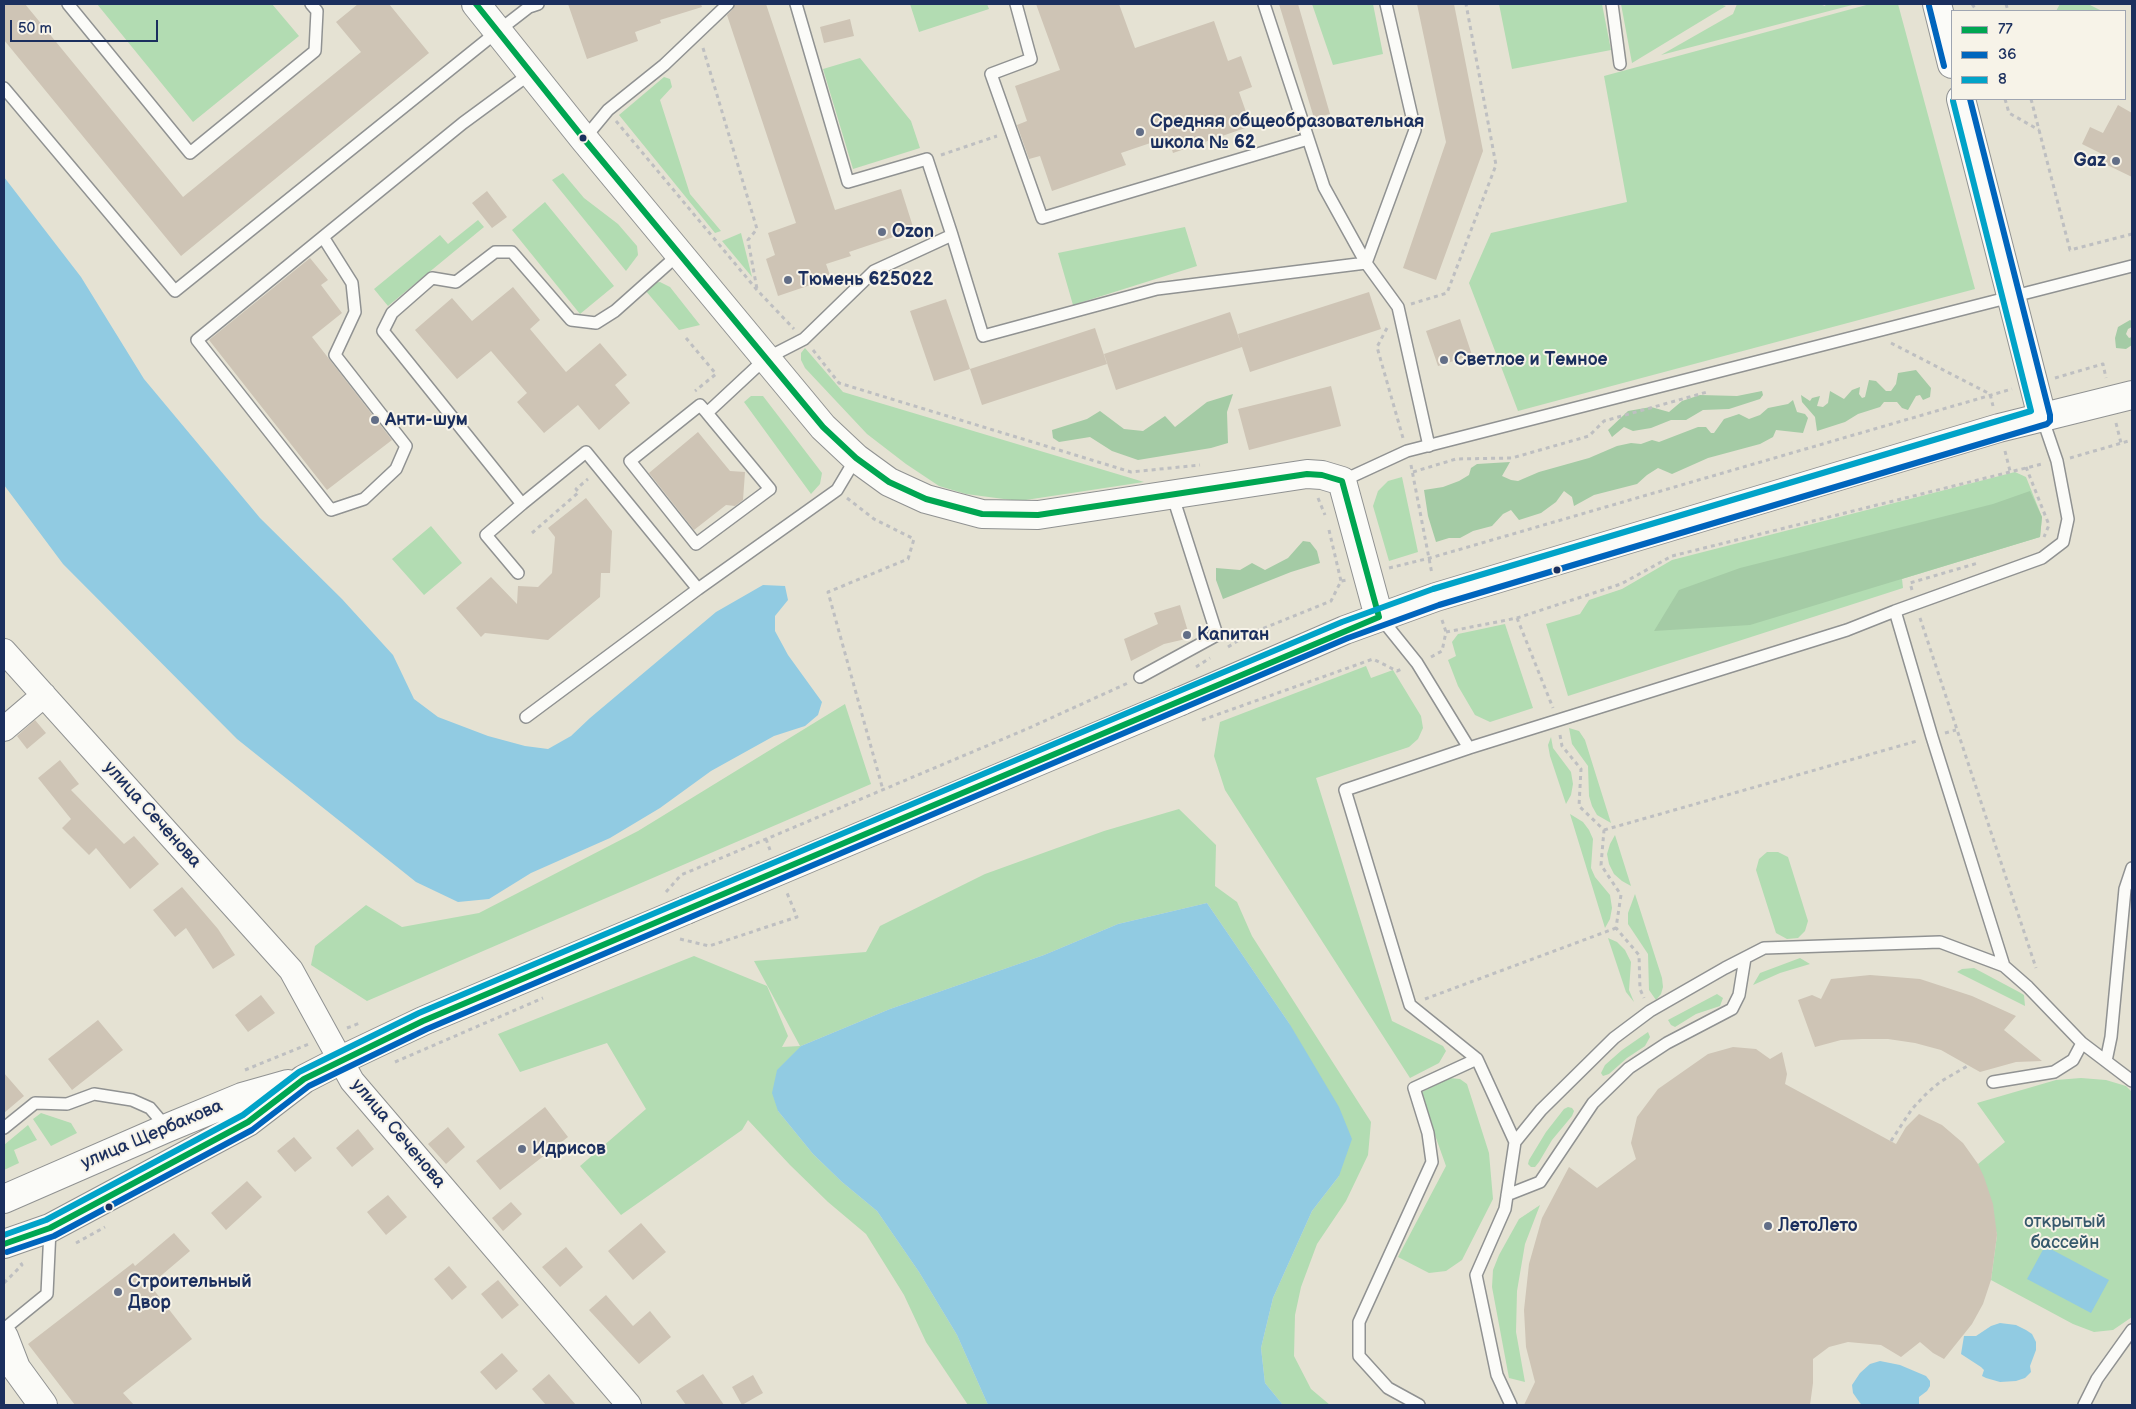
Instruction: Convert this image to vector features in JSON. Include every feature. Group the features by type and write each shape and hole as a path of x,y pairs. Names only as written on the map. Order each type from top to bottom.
{"main road":[{"path":"476,4 584,139 823,427 856,458 889,482 926,499 982,514 1038,515 1308,474 1322,475 1342,481 1380,617"},
{"path":"1937,4 1951,60"},
{"path":"1961,100 2042,417"},
{"name":"улица Щербакова","path":"4,1200 167,1128 242,1098 304,1079 675,902 1190,711 1380,617 1436,597 1999,428 2121,397"},
{"name":"улица Щербакова","path":"4,1244 50,1228 248,1122 304,1079"},
{"path":"4,1337 16,1368 43,1405"}],"street":[{"name":"улица Сеченова","path":"4,651 291,970 339,1061 358,1089 629,1405"},
{"path":"4,729 44,695"}],"lane":[{"path":"68,4 190,152 315,51 314,8 327,4"},
{"path":"4,88 175,291 498,31 529,7 538,4"},
{"path":"584,139 608,110 664,65 728,4"},
{"path":"796,4 848,182 927,159 983,336 1157,289 1366,263"},
{"path":"1016,4 1031,59 991,74 1042,218 1308,139"},
{"path":"1264,4 1324,187 1366,263 1398,307 1429,446"},
{"path":"1366,263 1416,130 1386,4"},
{"path":"1612,4 1620,64"},
{"path":"323,237 352,283 355,312 335,355 406,446 396,469 364,499 331,510 197,340 323,237 463,123 531,73"},
{"path":"707,413 765,359 804,338 874,271 952,235"},
{"path":"522,504 383,331 392,313 432,278 456,282 495,252 512,252 571,320 596,323 615,311 679,254"},
{"path":"1342,481 1407,450 1429,446 2132,266"},
{"path":"700,405 707,413 770,489 696,544 630,461 700,405"},
{"path":"1515,1142 1477,1059 1410,1005 1345,790 1469,748 1847,630 1895,610 2042,558 2064,542 2068,519 2057,461 2042,417"},
{"path":"518,573 486,535 586,452 698,589"},
{"path":"526,717 698,589 837,490 856,458"},
{"path":"1140,677 1217,635 1172,494"},
{"path":"1895,610 1932,736 2004,966"},
{"path":"1380,617 1417,663 1469,748"},
{"path":"2106,1061 2111,1037 2125,889 2132,868"},
{"path":"1512,1405 1497,1375 1476,1275 1505,1209 1515,1142 1542,1110 1614,1038 1650,1011 1764,948 1940,942 2004,966 2028,987 2082,1043 2132,1081"},
{"path":"1507,1195 1540,1182 1593,1103 1630,1068 1667,1043 1732,1009 1739,995 1745,958"},
{"path":"1993,1082 2054,1072 2074,1060 2082,1043"},
{"path":"1419,1405 1388,1388 1359,1356 1359,1322 1432,1162 1428,1133 1414,1088 1477,1059"},
{"path":"4,1128 36,1103 67,1104 94,1094 132,1100 150,1108 167,1128"},
{"path":"4,1329 48,1294 50,1228"},
{"path":"2084,1405 2097,1379 2132,1330"}],"path":[{"path":"1398,307 1447,294 1496,165 1466,4"},
{"path":"698,32 757,229 748,240 757,290"},
{"path":"2005,100 2009,113 2039,130"},
{"path":"2031,100 2070,250 2132,234"},
{"path":"608,110 757,290 804,338 839,383 1131,472 1200,464"},
{"path":"927,159 1011,131"},
{"path":"686,338 716,374 694,391"},
{"path":"1889,342 1990,394 2010,471"},
{"path":"1341,581 1430,558 1990,394 2034,384 2103,364 2121,397 2121,443"},
{"path":"1414,472 1456,458 1512,458 1589,436 1604,421 1708,392"},
{"path":"1190,711 1373,659 1397,671 1442,652 1446,632 1518,618 1620,584 1672,556 2026,467 2057,461 2132,440"},
{"path":"2026,467 2049,525 2042,543"},
{"path":"532,532 579,492 576,489 599,469"},
{"path":"1308,474 1326,517"},
{"path":"837,490 874,519 914,539 908,559 828,592 883,790"},
{"path":"1223,650 1247,635 1331,602 1341,581 1328,526"},
{"path":"1985,560 1910,584 1956,730 2036,968"},
{"path":"1518,618 1558,720 1562,746 1581,769 1579,806 1604,830"},
{"path":"1189,671 1214,656"},
{"path":"675,902 681,875 1029,728 1140,677"},
{"path":"1604,830 1956,730"},
{"path":"1604,830 1600,865 1621,895 1616,928 1639,955 1640,990 1650,1011"},
{"path":"766,839 773,856"},
{"path":"679,939 709,946 797,917 787,891"},
{"path":"1410,1005 1616,928"},
{"path":"1891,1141 1912,1109 1926,1093 1940,1082 1969,1065"}],"green space":[{"path":"97,4 272,4 299,36 193,122"},
{"path":"910,4 987,4 989,9 919,32"},
{"path":"1312,4 1373,4 1383,54 1333,65"},
{"path":"1499,4 1602,4 1611,50 1512,69"},
{"path":"1621,4 1719,4 1726,6 1632,63"},
{"path":"1737,4 1819,4 1825,6 1826,4 1856,4 1661,55 1733,14"},
{"path":"1870,4 1898,4 1975,289 1518,411 1469,283 1491,233 1627,202 1604,76"},
{"path":"2060,4 2088,4 2100,10 2057,10"},
{"path":"860,58 911,121 920,148 853,169 823,69"},
{"path":"664,77 670,79 672,87 660,100 690,194 721,231 715,233 619,115"},
{"path":"563,173 584,198 618,224 637,246 638,255 626,271 552,180"},
{"path":"545,202 614,286 580,314 512,230"},
{"path":"478,220 484,227 388,306 374,289 440,235 448,244"},
{"path":"1185,227 1197,266 1073,305 1058,253"},
{"path":"741,233 752,277 722,241"},
{"path":"660,282 670,287 700,325 679,330 645,290 652,283"},
{"path":"2130,320 2132,321 2132,327 2128,329 2126,334 2129,338 2132,337 2132,345 2126,349 2116,348 2115,338 2118,327"},
{"path":"805,348 843,392 1144,482 1019,501 966,494 939,486 867,434 805,368 801,360 801,353"},
{"path":"1916,370 1931,388 1930,397 1923,400 1920,395 1916,396 1908,410 1902,408 1897,402 1884,402 1880,407 1858,414 1845,422 1817,431 1815,417 1802,402 1801,395 1810,401 1812,398 1820,396 1817,406 1823,407 1828,403 1830,391 1844,399 1852,390 1860,387 1859,394 1862,398 1865,397 1869,380 1876,381 1886,391 1891,391 1896,384 1898,373"},
{"path":"1762,391 1763,395 1760,399 1729,409 1703,410 1686,420 1671,420 1651,428 1633,431 1624,427 1612,437 1608,430 1628,411 1651,407 1669,412 1682,401 1700,395 1737,396"},
{"path":"1233,394 1227,412 1228,443 1211,448 1138,460 1112,451 1090,437 1059,442 1053,438 1052,430 1087,419 1100,411 1124,429 1143,431 1165,416 1175,427 1207,402"},
{"path":"751,396 763,396 822,473 820,484 811,494 744,402"},
{"path":"1793,400 1797,412 1805,414 1808,418 1803,433 1776,430 1773,437 1760,444 1708,458 1672,474 1658,468 1637,484 1594,495 1574,506 1572,497 1564,491 1556,502 1541,513 1519,520 1511,510 1503,514 1492,526 1473,531 1460,538 1449,538 1436,542 1428,516 1424,490 1443,487 1459,481 1469,475 1471,468 1477,464 1510,462 1502,476 1518,481 1539,472 1589,458 1617,446 1631,443 1641,444 1652,440 1659,442 1698,427 1706,427 1711,433 1714,433 1724,419 1739,414 1749,419 1760,415 1768,408 1788,404"},
{"path":"2015,472 2026,477 2042,517 2040,537 1902,579 1903,588 1568,696 1546,624 1580,614 1589,600 1622,589 1672,560"},
{"path":"1402,477 1418,552 1389,561 1373,506 1378,491 1388,481"},
{"path":"2030,491 2042,517 2040,537 1750,625 1654,631 1679,590 1740,568 1993,504"},
{"path":"431,526 462,563 424,595 392,559"},
{"path":"1303,541 1310,542 1317,551 1320,563 1291,572 1223,599 1216,580 1216,568 1240,570 1252,563 1265,570 1288,558"},
{"path":"1505,624 1533,708 1490,722 1475,715 1458,686 1448,660 1456,656 1452,642 1458,634"},
{"path":"1366,666 1371,678 1393,670 1421,716 1423,728 1418,739 1409,747 1316,778 1392,1021 1443,1046 1446,1051 1439,1063 1410,1078 1225,790 1214,756 1220,722"},
{"path":"845,704 871,784 367,1001 311,965 315,946 366,905 402,927 479,913 638,831"},
{"path":"1569,728 1579,731 1585,740 1611,823 1597,815 1592,806 1589,796 1588,766 1572,744"},
{"path":"1551,737 1553,748 1571,772 1573,784 1571,795 1566,804 1550,756 1548,745"},
{"path":"1179,809 1216,845 1215,886 1237,902 1252,936 1371,1122 1368,1155 1346,1201 1317,1244 1301,1287 1295,1315 1294,1356 1311,1389 1330,1405 1283,1405 1265,1383 1261,1348 1273,1298 1312,1211 1339,1176 1289,1023 1207,903 1118,924 1044,955 890,1009 801,1046 778,1111 813,1154 842,1182 877,1211 919,1272 957,1335 988,1405 968,1405 926,1342 904,1295 866,1234 828,1202 748,1120 742,1130 621,1215 580,1166 646,1109 607,1043 520,1072 498,1034 694,956 767,986 788,1036 782,1047 800,1046 754,961 866,952 880,926 985,874 1104,831"},
{"path":"1570,814 1583,822 1593,839 1591,868 1595,877 1610,895 1612,908 1610,919 1605,928"},
{"path":"1615,835 1631,886 1614,874 1609,864 1607,854"},
{"path":"1767,852 1778,852 1788,857 1808,921 1805,931 1798,938 1787,939 1776,933 1756,870 1759,859"},
{"path":"1635,894 1662,978 1663,987 1661,994 1656,1000 1649,990 1648,954 1628,924 1628,913"},
{"path":"1608,938 1617,942 1625,950 1631,962 1629,990 1634,1002 1626,992"},
{"path":"1800,958 1810,964 1780,973 1753,985 1760,973"},
{"path":"1974,968 2024,995 2025,1006 1957,972 1962,969"},
{"path":"1717,994 1723,998 1720,1006 1696,1014 1675,1027 1668,1020"},
{"path":"1648,1032 1650,1037 1645,1046 1627,1058 1609,1074 1603,1076 1601,1073 1605,1065 1622,1050"},
{"path":"1450,1078 1460,1079 1467,1084 1489,1153 1493,1199 1462,1260 1446,1271 1429,1273 1398,1257 1446,1166 1420,1093"},
{"name":"открытый бассейн","path":"2081,1078 2106,1080 2126,1086 2132,1092 2132,1317 2113,1330 2094,1332 2073,1324 1991,1280 1997,1235 1978,1164 2005,1142 1977,1103 2056,1080"},
{"path":"1568,1107 1574,1111 1572,1116 1552,1140 1535,1167 1531,1167 1528,1164 1529,1160 1546,1132 1564,1109"},
{"path":"41,1113 71,1123 77,1133 51,1146 33,1119"},
{"path":"28,1125 37,1140 14,1150 19,1163 4,1170 4,1145"},
{"path":"1540,1205 1525,1244 1517,1291 1516,1332 1525,1382 1509,1378 1492,1287 1493,1270 1519,1219"}],"water":[{"path":"4,177 81,277 144,379 260,518 342,599 393,655 414,699 438,717 488,736 525,746 548,749 571,736 716,612 763,585 785,586 788,600 775,616 775,631 788,655 822,702 818,715 805,726 774,736 711,771 660,808 610,838 531,873 489,899 458,902 416,882 237,739 63,564 4,485"},
{"path":"1207,903 1289,1023 1339,1107 1352,1139 1339,1176 1312,1211 1273,1298 1261,1348 1265,1383 1283,1405 988,1405 957,1335 919,1272 877,1211 842,1182 813,1154 778,1111 772,1093 777,1070 801,1046 890,1009 1044,955 1118,924"},
{"path":"2045,1246 2109,1280 2091,1313 2027,1279"},
{"path":"2000,1323 2016,1325 2026,1330 2032,1334 2036,1342 2036,1350 2030,1366 2031,1372 2025,1378 2016,1381 2000,1382 1986,1378 1982,1376 1984,1370 1981,1367 1961,1354 1964,1336 1976,1336 1991,1326"},
{"path":"1880,1361 1900,1365 1926,1376 1930,1381 1930,1386 1919,1397 1919,1405 1862,1405 1860,1403 1853,1393 1852,1385 1860,1373 1870,1364"}],"building":[{"path":"4,4 25,4 183,197 361,52 336,22 358,4 389,4 429,53 181,256 4,40"},
{"path":"568,4 701,4 702,7 660,20 661,23 635,32 638,41 587,59"},
{"path":"735,4 766,4 835,210 901,189 914,230 849,252 851,256 826,264 831,278 778,296 766,259 775,255 768,233 796,223 727,15"},
{"path":"1036,4 1119,4 1135,48 1214,21 1228,61 1241,56 1252,87 1239,92 1251,126 1173,153 1168,137 1121,153 1126,165 1052,191 1040,156 1029,159 1017,125 1027,121 1015,86 1060,70"},
{"path":"1279,4 1298,4 1330,114 1314,118"},
{"path":"1417,4 1454,4 1483,151 1436,280 1403,268 1446,142"},
{"path":"850,19 854,36 824,43 820,27"},
{"path":"2118,105 2132,113 2132,177 2101,162 2104,155 2082,144 2090,127 2103,133"},
{"path":"487,191 507,217 492,228 472,203"},
{"path":"310,258 328,280 321,285 342,313 312,337 392,440 327,490 209,340"},
{"path":"513,287 540,320 530,329 566,372 600,343 627,375 615,385 630,403 599,430 578,405 544,433 517,402 527,393 491,351 457,379 415,330 452,298 472,321"},
{"path":"1369,292 1381,329 1250,372 1242,347 1116,390 1104,354 1230,312 1241,344 1238,334"},
{"path":"946,299 970,369 934,381 910,311"},
{"path":"1460,319 1472,355 1438,366 1426,331"},
{"path":"1095,328 1107,364 982,405 970,369"},
{"path":"1331,386 1341,426 1249,450 1238,409"},
{"path":"698,432 730,471 745,472 743,500 735,506 726,505 694,530 649,473"},
{"path":"586,498 612,531 610,573 601,573 600,597 548,640 485,633 481,637 456,608 491,577 517,604 518,586 538,587 552,573 555,537 548,528"},
{"path":"1180,605 1190,638 1164,644 1131,661 1124,639 1158,624 1154,613"},
{"path":"35,720 46,733 27,749 17,736"},
{"path":"60,760 79,784 71,790 124,844 134,836 159,864 130,889 96,848 89,855 62,828 71,819 38,778"},
{"path":"182,887 218,929 235,955 213,969 186,928 175,937 153,910"},
{"path":"1870,975 1920,979 1972,996 2016,1016 2004,1030 2042,1061 2016,1062 1980,1072 1941,1050 1915,1043 1888,1039 1862,1039 1841,1040 1815,1047 1798,1000 1812,995 1821,999 1831,979"},
{"path":"261,995 275,1013 248,1032 235,1015"},
{"path":"98,1020 123,1050 72,1090 48,1059"},
{"name":"ЛетоЛето","path":"1733,1047 1756,1049 1770,1059 1782,1052 1787,1074 1785,1084 1896,1144 1906,1127 1919,1114 1942,1125 1963,1143 1978,1164 1984,1177 1993,1204 1997,1235 1991,1280 1983,1304 1972,1324 1944,1359 1920,1342 1901,1357 1881,1345 1848,1342 1829,1347 1813,1359 1813,1383 1810,1405 1524,1405 1535,1382 1526,1347 1524,1310 1529,1264 1542,1218 1569,1167 1597,1188 1636,1159 1631,1143 1637,1117 1658,1089 1708,1054"},
{"path":"4,1073 24,1096 4,1113"},
{"name":"Идрисов","path":"545,1107 568,1137 500,1190 476,1161"},
{"path":"448,1127 465,1147 446,1164 428,1144"},
{"path":"358,1129 374,1149 352,1167 336,1148"},
{"path":"294,1137 312,1158 295,1172 277,1151"},
{"path":"247,1181 262,1197 226,1230 211,1213"},
{"path":"388,1195 407,1217 386,1235 367,1212"},
{"path":"511,1202 522,1214 503,1231 492,1218"},
{"path":"641,1223 666,1252 633,1280 608,1251"},
{"path":"174,1233 190,1251 150,1285 192,1339 123,1393 134,1405 75,1405 28,1344 133,1263 135,1266"},
{"path":"566,1247 583,1267 560,1287 542,1267"},
{"path":"449,1266 467,1287 452,1300 434,1279"},
{"path":"498,1280 519,1305 502,1319 481,1294"},
{"path":"606,1295 633,1326 650,1311 671,1337 639,1364 589,1310"},
{"path":"502,1353 518,1371 496,1390 480,1372"},
{"path":"549,1374 576,1405 546,1405 532,1389"},
{"path":"703,1374 724,1405 686,1405 676,1391"},
{"path":"753,1375 763,1393 742,1405 732,1387"}],"transit line":[{"name":"77","path":"4,1244 50,1228 248,1122 304,1079 423,1021 1379,617 1342,481 1322,475 1307,474 1038,515 982,514 926,499 889,482 856,458 823,427 584,139 476,4"},
{"name":"36","path":"1929,6 1944,66"},
{"name":"36","path":"7,1252 54,1236 252,1130 309,1086 427,1029 1348,638 1439,605 2047,424 2050,421 2050,415 1970,100"},
{"name":"8","path":"4,1235 46,1220 243,1115 299,1072 419,1013 1342,622 1433,589 2031,411 1953,101"}],"place":[{"name":"Средняя общеобразовательная школа № 62","path":"1140,132"},
{"name":"Gaz","path":"2116,161"},
{"name":"Ozon","path":"882,232"},
{"name":"Тюмень 625022","path":"788,280"},
{"name":"Светлое и Темное","path":"1444,360"},
{"name":"Анти-шум","path":"375,420"},
{"name":"Капитан","path":"1187,635"},
{"name":"Идрисов","path":"522,1149"},
{"name":"ЛетоЛето","path":"1768,1226"},
{"name":"Строительный Двор","path":"118,1292"}]}
